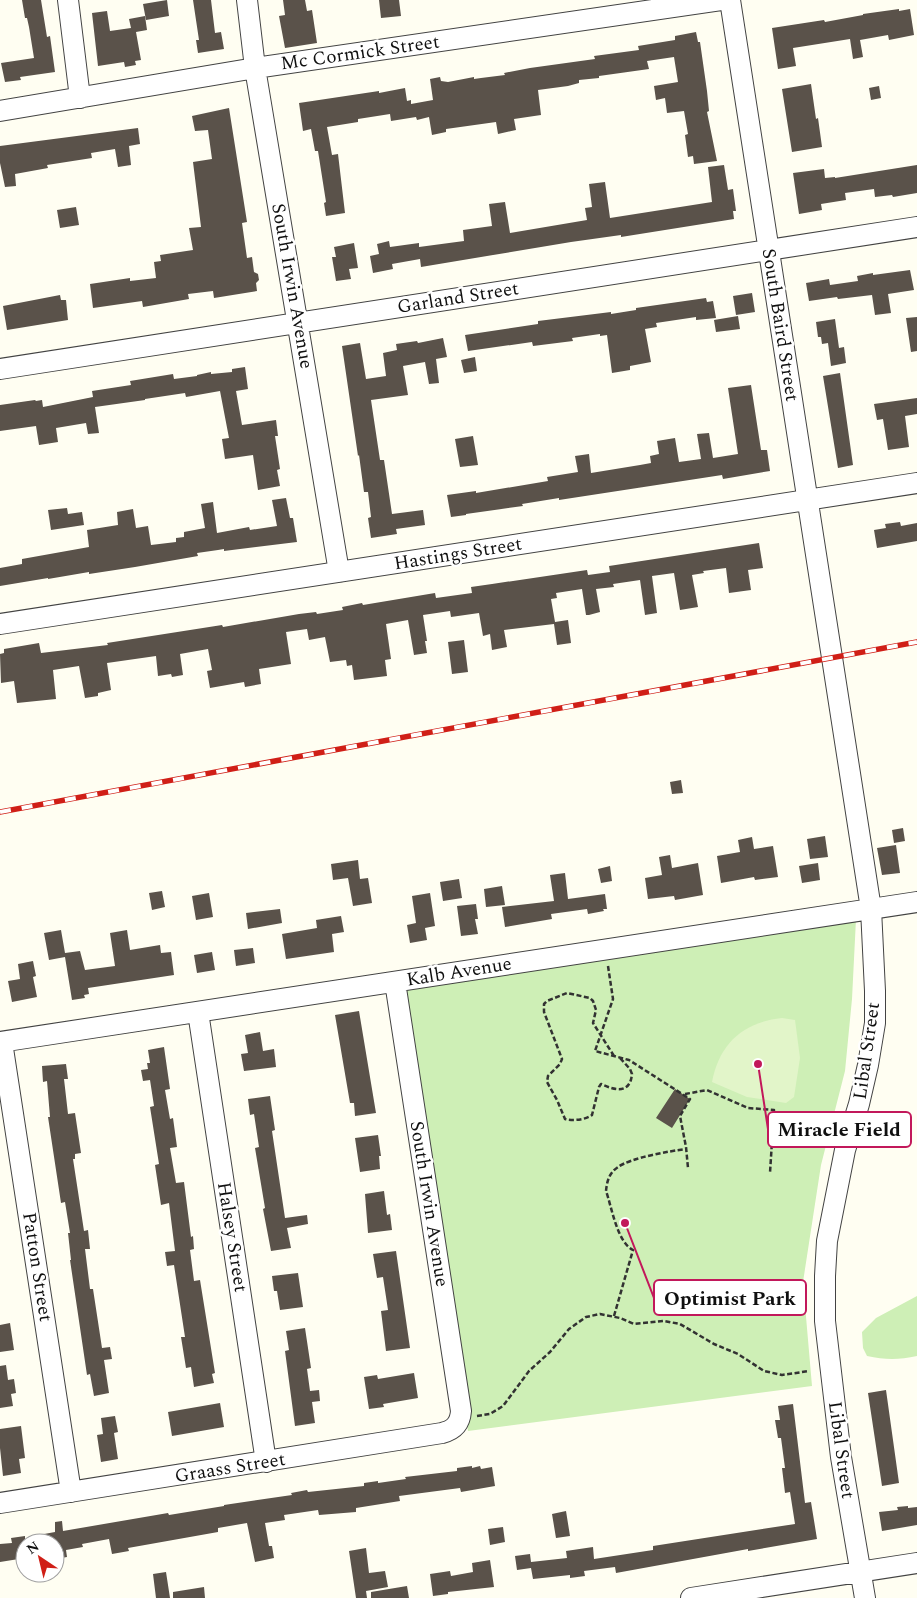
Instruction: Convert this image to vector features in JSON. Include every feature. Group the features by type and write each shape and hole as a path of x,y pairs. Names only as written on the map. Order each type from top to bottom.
{"street":[{"path":"68,0 80,98"},
{"name":"South Irwin Avenue","path":"247,0 255,68 339,572"},
{"name":"Mc Cormick Street","path":"0,111 255,68 721,0"},
{"name":"South Baird Street","path":"730,0 831,650"},
{"name":"Garland Street","path":"0,369 917,227"},
{"name":"Hastings Street","path":"0,624 917,483"},
{"name":"Libal Street","path":"831,650 871,908 875,990 875,1023 859,1104 845,1150 829,1232 825,1276 825,1321 841,1457 865,1598"},
{"name":"Kalb Avenue","path":"1,1042 917,902"},
{"name":"South Irwin Avenue","path":"395,982 459,1420"},
{"name":"Halsey Street","path":"198,1012 266,1462"},
{"name":"Patton Street","path":"1,1042 71,1492"},
{"name":"Graass Street","path":"0,1503 442,1434 450,1431 459,1420"},
{"path":"691,1598 917,1563"}],"path":[{"path":"606,950 613,999 595,1050 629,1060 690,1099 680,1116 688,1168"},
{"path":"614,1056 593,1023 596,1010 590,998 567,993 544,1004 544,1012 562,1059 560,1064 548,1076 548,1082 565,1119 584,1118 592,1115 601,1084 615,1090 624,1088 628,1084 632,1074 620,1058"},
{"path":"683,1095 707,1090 748,1108 774,1110 770,1173"},
{"path":"614,1316 633,1250 625,1244 622,1238 606,1191 606,1183 619,1166 655,1154 686,1149"},
{"path":"459,1420 483,1416 497,1411 509,1400 529,1371 550,1352 564,1334 574,1324 593,1315 614,1316 634,1324 664,1321 680,1324 714,1344 738,1354 764,1371 782,1374 810,1371"}],"green space":[{"path":"856,919 852,999 845,1071 821,1165 803,1282 812,1386 468,1431 405,989"},
{"path":"782,1018 795,1020 800,1058 794,1097 786,1103 747,1097 712,1082 720,1057 735,1037 756,1024"},
{"path":"917,1296 917,1356 892,1359 867,1356 863,1348 862,1332 876,1318"}],"building":[{"path":"22,0 41,0 47,37 50,36 55,72 20,77 21,80 5,82 1,63 34,58"},
{"path":"167,0 169,16 146,20 143,4"},
{"path":"193,0 211,0 215,33 221,32 224,49 198,53 196,40 199,40"},
{"path":"283,0 305,0 307,11 312,10 317,43 285,48 279,16 285,15"},
{"path":"379,0 399,0 401,16 381,18"},
{"path":"899,9 899,11 910,9 914,35 889,40 888,35 860,40 863,57 853,59 850,39 793,48 796,66 778,69 772,28 824,20 825,22"},
{"path":"107,11 110,31 131,28 129,19 145,16 147,30 136,32 141,60 135,61 136,65 125,67 124,62 98,66 92,13"},
{"path":"696,32 698,42 700,42 709,111 707,112 717,161 694,164 693,156 688,157 685,135 688,134 684,111 667,113 665,98 656,100 654,86 678,82 674,57 647,61 649,69 599,76 599,78 579,80 579,83 568,86 538,90 541,115 514,119 516,130 498,134 496,122 446,129 446,132 432,135 429,117 417,120 416,117 391,121 390,114 358,119 358,122 327,127 332,155 338,154 345,213 326,216 324,203 326,202 318,151 315,151 311,129 303,131 299,103 405,88 407,101 411,100 411,104 433,100 430,79 440,77 441,81 448,82 474,77 474,79 505,75 504,73 530,68 595,59 594,56 639,50 638,46 675,40 675,36"},
{"path":"811,84 822,147 792,152 782,89"},
{"path":"879,86 881,98 871,100 869,88"},
{"path":"229,108 247,222 242,223 247,258 252,257 254,272 258,274 257,291 214,298 213,291 188,294 189,299 143,307 142,301 93,308 90,284 130,278 130,281 156,278 154,262 161,261 160,255 193,250 189,228 201,227 193,162 212,159 208,130 195,131 192,116"},
{"path":"138,128 140,144 129,146 131,165 118,167 115,149 91,153 92,158 47,165 48,168 15,174 16,186 5,187 0,163 0,146"},
{"path":"724,165 728,190 733,189 736,211 733,211 734,219 621,237 621,235 571,242 421,267 420,259 392,264 393,269 373,273 370,256 379,254 377,244 389,241 390,247 419,243 419,247 464,241 463,230 492,226 489,204 505,202 510,233 587,220 585,208 592,207 589,184 605,182 610,218 712,202 708,167"},
{"path":"917,165 917,193 893,197 892,195 875,197 874,189 845,193 846,200 821,204 822,210 799,214 793,173 824,169 825,178 835,178"},
{"path":"76,207 79,225 60,228 57,210"},
{"path":"354,243 358,268 349,269 351,279 336,281 332,257 336,257 334,247"},
{"path":"910,270 914,290 888,294 891,313 875,315 872,295 809,301 806,283 829,279 830,285 858,281 857,276 873,273 873,275"},
{"path":"752,293 755,312 736,315 733,296"},
{"path":"60,295 61,300 66,300 68,320 7,330 3,306"},
{"path":"706,298 707,302 713,301 716,318 696,320 696,317 656,323 657,327 645,329 651,362 630,366 630,370 612,373 607,335 600,336 600,334 572,338 573,341 533,346 532,342 468,351 465,335 538,324 538,321 611,312 611,314 636,310 636,308"},
{"path":"738,316 740,329 716,332 714,320"},
{"path":"917,317 917,351 911,352 906,318"},
{"path":"835,319 839,348 844,347 846,363 831,366 828,343 822,344 821,337 818,337 816,322"},
{"path":"443,338 447,357 436,359 439,383 429,384 425,362 403,366 408,395 371,400 380,460 384,460 392,514 423,510 425,525 396,529 397,534 371,538 368,518 371,517 368,492 364,492 342,346 360,343 366,379 386,376 383,353 397,350 396,344 417,341 418,343"},
{"path":"475,357 477,371 464,373 461,360"},
{"path":"245,367 248,389 236,391 242,425 276,420 278,436 275,436 280,469 277,470 280,486 258,490 253,455 225,459 222,439 229,438 220,391 186,397 185,393 95,407 99,433 88,434 86,423 56,428 58,442 39,445 36,426 0,431 0,405 42,400 43,407 93,397 92,391 131,385 130,381 173,374 174,379 211,372 211,374 232,372 232,369"},
{"path":"840,373 853,465 838,468 823,376"},
{"path":"751,385 761,450 767,450 770,471 723,479 722,475 559,500 559,498 522,504 523,506 451,517 447,495 476,491 476,493 548,481 547,477 578,472 575,456 589,454 591,473 640,465 651,463 650,456 659,454 657,441 675,438 679,462 701,459 697,434 709,433 713,458 738,454 728,388"},
{"path":"917,398 917,414 905,416 909,447 888,450 883,419 877,420 874,404"},
{"path":"473,436 478,465 460,467 455,439"},
{"path":"286,498 290,518 293,518 297,542 197,553 198,556 135,567 0,586 0,568 22,564 22,559 89,547 87,530 118,525 117,512 133,509 136,528 148,526 151,545 176,542 176,538 184,537 184,532 205,528 201,504 213,502 217,533 249,527 250,530 277,526 272,500"},
{"path":"67,508 68,514 82,512 84,525 51,530 48,510"},
{"path":"900,522 901,526 917,523 917,541 877,548 874,530 886,528 885,524"},
{"path":"759,543 763,568 748,570 751,590 729,593 726,568 703,571 704,573 692,575 698,607 680,610 674,573 652,576 657,613 645,615 640,580 613,584 614,587 596,589 600,612 589,615 586,615 582,589 556,593 557,598 551,599 555,622 568,620 571,643 557,645 554,624 504,630 507,647 492,650 490,634 483,636 479,613 451,617 450,611 423,615 427,653 414,655 408,620 386,624 391,659 385,660 387,676 354,680 352,665 347,666 346,660 330,662 325,637 309,640 307,629 286,632 291,664 259,669 261,684 245,687 244,682 210,688 207,671 212,670 208,649 180,654 183,675 172,677 171,674 158,676 156,656 107,663 111,690 98,693 98,696 85,698 79,666 53,670 56,699 17,703 14,681 1,683 0,654 4,653 4,649 39,643 41,653 108,645 107,643 222,625 223,627 299,614 316,612 317,614 343,610 342,607 362,603 363,605 435,593 436,598 472,593 471,587 587,570 588,575 610,572 609,566"},
{"path":"464,640 468,672 452,674 448,642"},
{"path":"681,780 683,793 672,794 670,782"},
{"path":"903,828 905,841 894,843 892,830"},
{"path":"825,836 828,857 810,859 807,839"},
{"path":"752,837 754,849 773,846 778,877 755,880 754,877 721,883 717,856 740,852 738,840"},
{"path":"896,845 900,873 882,875 877,848"},
{"path":"670,855 672,868 698,863 703,895 675,900 674,896 648,899 645,878 662,875 659,857"},
{"path":"358,860 360,879 368,878 372,903 353,906 348,878 333,880 331,864"},
{"path":"818,863 820,880 802,883 799,866"},
{"path":"610,866 612,881 601,883 598,869"},
{"path":"565,873 568,899 605,894 607,909 588,914 587,909 551,914 552,919 505,927 502,907 554,901 550,875"},
{"path":"459,879 462,898 443,901 440,882"},
{"path":"502,886 505,905 486,907 484,889"},
{"path":"162,891 165,907 152,910 149,893"},
{"path":"209,893 213,917 196,920 192,896"},
{"path":"430,893 435,926 425,928 427,940 410,943 407,925 416,923 412,896"},
{"path":"476,904 478,919 475,919 478,934 461,936 457,906"},
{"path":"280,909 282,923 248,929 246,913"},
{"path":"341,916 344,932 332,934 334,952 286,959 282,934 317,928 316,920"},
{"path":"61,930 65,953 80,951 85,970 115,966 110,933 127,930 130,950 160,945 161,953 171,952 174,975 88,988 89,994 84,995 85,998 72,1000 65,957 49,960 44,933"},
{"path":"253,948 255,963 236,966 234,950"},
{"path":"212,952 215,970 197,973 194,955"},
{"path":"33,961 36,976 33,977 37,997 12,1002 8,981 20,979 18,964"},
{"path":"359,1011 376,1113 355,1116 354,1103 350,1103 335,1015"},
{"path":"260,1032 263,1051 274,1049 276,1067 244,1071 241,1054 248,1053 245,1035"},
{"path":"164,1047 170,1089 165,1090 170,1119 173,1118 177,1147 170,1148 176,1183 184,1182 191,1237 193,1236 194,1249 190,1250 194,1281 200,1280 215,1373 212,1374 214,1383 194,1387 191,1367 186,1368 181,1337 185,1337 174,1265 167,1266 165,1252 175,1251 169,1203 161,1205 155,1165 159,1164 150,1107 154,1106 150,1080 143,1081 141,1070 148,1069 147,1063 150,1063 148,1050"},
{"path":"66,1064 68,1079 64,1079 68,1114 75,1113 81,1153 75,1154 75,1159 73,1159 84,1231 88,1230 90,1249 85,1249 90,1289 93,1289 102,1348 110,1347 112,1359 104,1360 109,1393 94,1396 90,1374 87,1375 70,1260 68,1233 70,1233 65,1202 61,1203 48,1117 50,1117 47,1081 43,1082 42,1066"},
{"path":"675,1089 690,1099 672,1128 656,1118"},
{"path":"270,1096 275,1130 272,1131 285,1218 307,1215 308,1224 287,1228 291,1248 271,1251 255,1148 259,1147 254,1114 250,1115 248,1099"},
{"path":"378,1135 381,1156 379,1156 380,1169 360,1172 355,1138"},
{"path":"384,1191 387,1215 390,1214 392,1230 368,1233 365,1194"},
{"path":"396,1251 410,1348 386,1351 381,1311 388,1310 383,1277 377,1278 373,1254"},
{"path":"298,1273 303,1307 280,1310 272,1276"},
{"path":"10,1323 14,1350 0,1352 0,1325"},
{"path":"305,1328 311,1368 307,1369 310,1391 319,1390 320,1401 312,1402 315,1423 295,1426 285,1351 289,1350 286,1331"},
{"path":"6,1365 8,1380 14,1379 16,1393 11,1394 13,1406 0,1408 0,1366"},
{"path":"414,1373 418,1398 383,1404 384,1407 369,1409 364,1377 377,1375 378,1379"},
{"path":"886,1390 899,1483 882,1486 868,1393"},
{"path":"220,1403 224,1427 172,1436 168,1412"},
{"path":"793,1404 805,1503 811,1502 817,1539 748,1551 748,1549 616,1573 615,1567 584,1571 585,1576 570,1578 570,1575 533,1579 531,1568 517,1570 515,1556 530,1554 531,1562 567,1558 566,1551 593,1547 594,1559 653,1550 653,1546 795,1524 790,1492 785,1493 782,1468 785,1468 781,1438 778,1438 775,1420 780,1420 778,1406"},
{"path":"115,1416 118,1432 114,1433 118,1459 101,1462 97,1435 103,1434 101,1418"},
{"path":"21,1426 25,1458 19,1459 21,1473 3,1476 0,1429"},
{"path":"480,1466 481,1469 492,1467 495,1486 461,1492 460,1488 399,1496 400,1501 356,1508 356,1512 319,1515 318,1510 284,1515 285,1520 265,1523 269,1546 272,1546 274,1558 255,1562 247,1523 218,1528 218,1532 128,1548 129,1551 112,1554 109,1539 82,1544 83,1547 66,1550 67,1557 65,1557 65,1533 50,1533 55,1532 55,1522 62,1521 63,1531 292,1495 291,1493 307,1490 308,1492 364,1486 364,1483 378,1481 378,1483 406,1479 405,1477 457,1471 457,1468"},
{"path":"908,1506 908,1508 917,1507 917,1525 882,1531 879,1512 898,1510 897,1507"},
{"path":"566,1511 570,1536 556,1538 552,1514"},
{"path":"503,1527 505,1542 490,1545 488,1529"},
{"path":"15,1537 15,1560 0,1562 0,1544 12,1543 11,1538"},
{"path":"366,1548 369,1573 385,1571 388,1587 366,1591 367,1598 356,1598 349,1551"},
{"path":"490,1560 494,1587 448,1592 448,1594 433,1596 430,1574 450,1571 451,1576 473,1572 472,1563"},
{"path":"166,1572 170,1598 156,1598 153,1574"},
{"path":"407,1586 409,1598 371,1598 371,1592"},
{"path":"204,1587 205,1598 173,1598 173,1592"}],"railway":[{"path":"0,812 917,642"}],"place":[{"name":"Miracle Field","path":"758,1064"},
{"name":"Optimist Park","path":"625,1223"}]}
